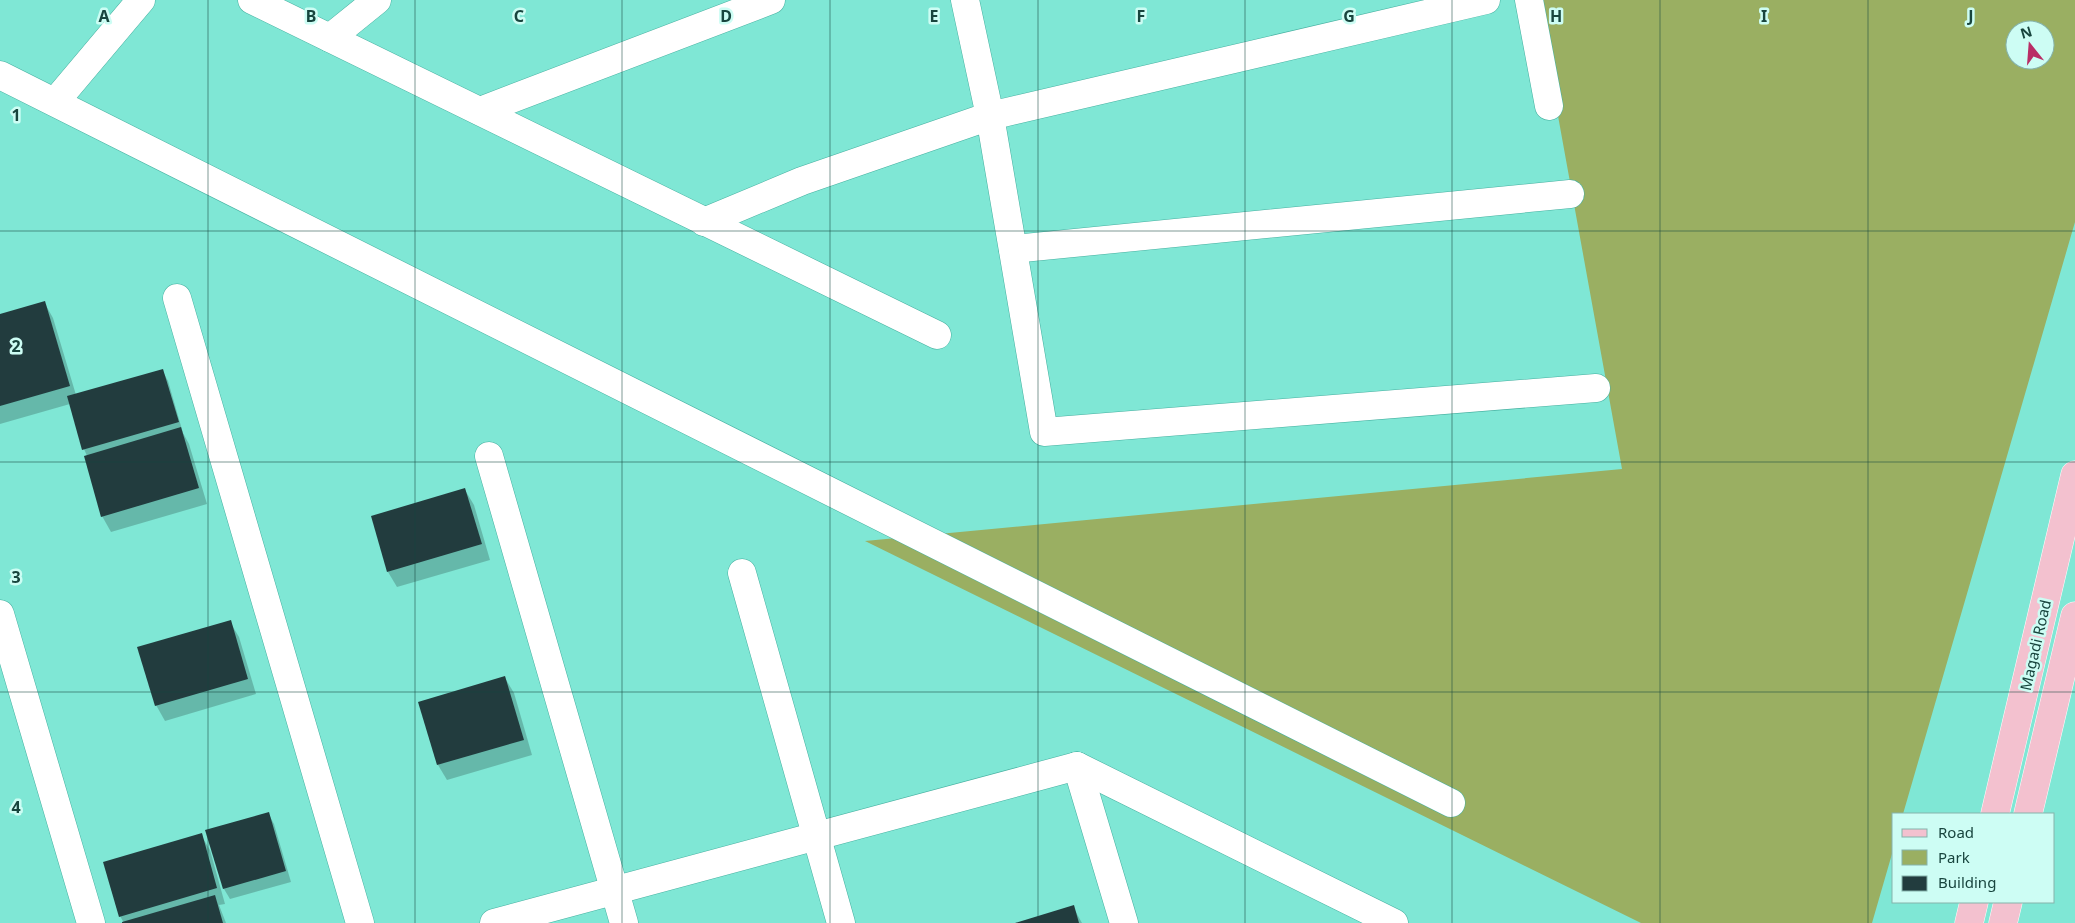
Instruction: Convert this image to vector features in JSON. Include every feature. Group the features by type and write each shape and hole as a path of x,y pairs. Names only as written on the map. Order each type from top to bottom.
{"main road":[{"name":"Magadi Road","path":"1995,813 2075,475"},
{"path":"2028,813 2071,656 2075,616"},
{"path":"1969,923 1974,903"},
{"path":"2003,923 2008,903"}],"street":[{"path":"56,102 141,0"},
{"path":"252,0 938,335"},
{"path":"330,38 377,0"},
{"path":"480,112 771,0"},
{"path":"965,0 990,116 1044,432 1596,388"},
{"path":"704,222 802,181 990,116 1486,0"},
{"path":"1529,0 1550,106"},
{"path":"0,75 1451,803"},
{"path":"1013,249 1570,194"},
{"path":"177,298 360,923"},
{"path":"489,456 624,923"},
{"path":"742,573 841,923"},
{"path":"0,614 91,923"},
{"path":"494,923 1077,766 1394,923"},
{"path":"1077,766 1124,923"}],"green space":[{"path":"1537,0 2075,0 2075,222 1903,813 1892,813 1892,854 1872,923 1641,923 865,541 1622,469"}],"building":[{"path":"45,301 70,386 0,406 0,314"},
{"path":"163,369 179,422 82,450 67,396"},
{"path":"181,427 199,488 101,517 84,456"},
{"path":"465,488 482,544 387,572 371,516"},
{"path":"231,620 248,679 155,706 137,647"},
{"path":"505,676 524,740 437,765 418,702"},
{"path":"269,812 286,871 223,889 205,830"},
{"path":"202,833 217,888 119,917 103,862"},
{"path":"215,895 223,923 122,923 122,922"},
{"path":"1074,905 1079,923 1015,923"}]}
